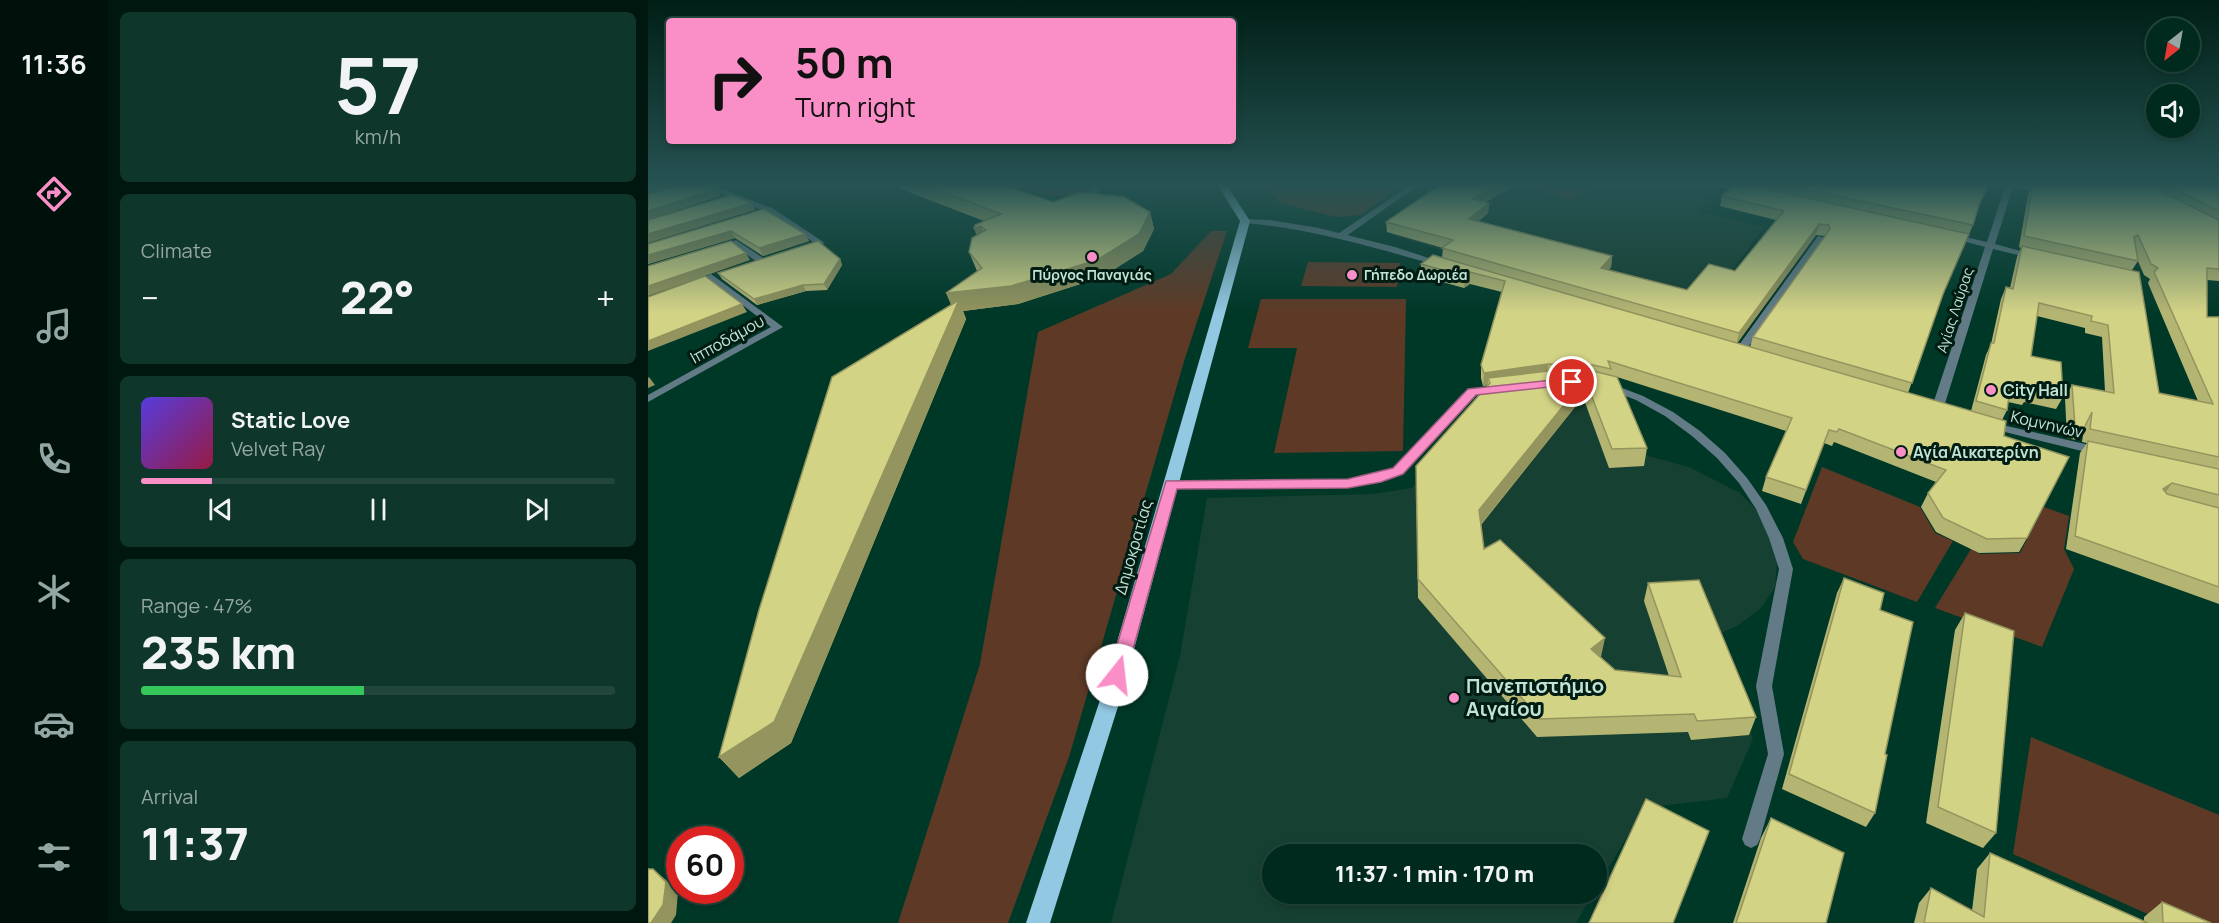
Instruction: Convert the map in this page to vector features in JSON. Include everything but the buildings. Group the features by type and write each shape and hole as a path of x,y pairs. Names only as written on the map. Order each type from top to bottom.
{"main road":[{"name":"Δημοκρατίας","path":"1038,923 1111,697 1243,227"}],"street":[{"path":"796,227 821,243 811,246"},
{"path":"1299,227 1342,235 1451,266"},
{"path":"1342,235 1354,227"},
{"name":"Αγίας Λαύρας","path":"1949,413 1932,408 1996,227"},
{"path":"1944,235 2045,258"},
{"path":"1729,347 1745,352 1821,238"},
{"path":"713,249 736,243 755,262 770,257"},
{"name":"Ιπποδάμου","path":"648,399 778,327 716,275 680,289"},
{"path":"1598,384 1626,392 1647,402 1706,442 1743,480 1767,513 1786,569 1764,686 1776,754 1751,839"},
{"path":"1171,485 1348,483 1376,479 1398,471 1473,392 1517,387"},
{"name":"Κομνηνών","path":"1983,423 2107,453"}],"shaded area":[{"path":"1388,227 1764,227 1693,324 1392,235"},
{"path":"1211,231 1227,231 1185,358 1069,757 1008,923 898,923 980,664 1038,332 1171,274"},
{"name":"Γήπεδο Δωριέα","path":"1308,262 1400,263 1397,287 1301,286"},
{"path":"1261,299 1406,299 1403,451 1274,453 1297,348 1248,348"},
{"name":"Πανεπιστήμιο Αιγαίου","path":"1616,394 1648,456 1689,467 1740,493 1759,513 1778,551 1775,587 1761,608 1737,626 1717,635 1753,739 1727,798 1644,808 1607,870 1607,844 1262,844 1262,904 1587,904 1576,923 1111,923 1180,656 1207,498 1372,494 1412,488 1490,396"},
{"path":"1822,467 1920,507 1935,533 1953,541 1917,602 1803,559 1793,542"},
{"path":"2044,507 2069,516 2064,549 2074,569 2042,647 1935,608 1971,549 1980,554 2020,553"},
{"path":"2031,737 2219,815 2219,923 2168,923 2013,854"}],"place":[{"name":"Πύργος Παναγιάς","path":"1092,257"},
{"name":"Γήπεδο Δωριέα","path":"1352,275"},
{"name":"City Hall","path":"1991,390"},
{"name":"Αγία Αικατερίνη","path":"1901,452"},
{"name":"Πανεπιστήμιο Αιγαίου","path":"1454,698"}],"route":[{"path":"1117,675 1171,485 1348,483 1376,479 1398,471 1466,396 1473,392 1572,382"}]}
